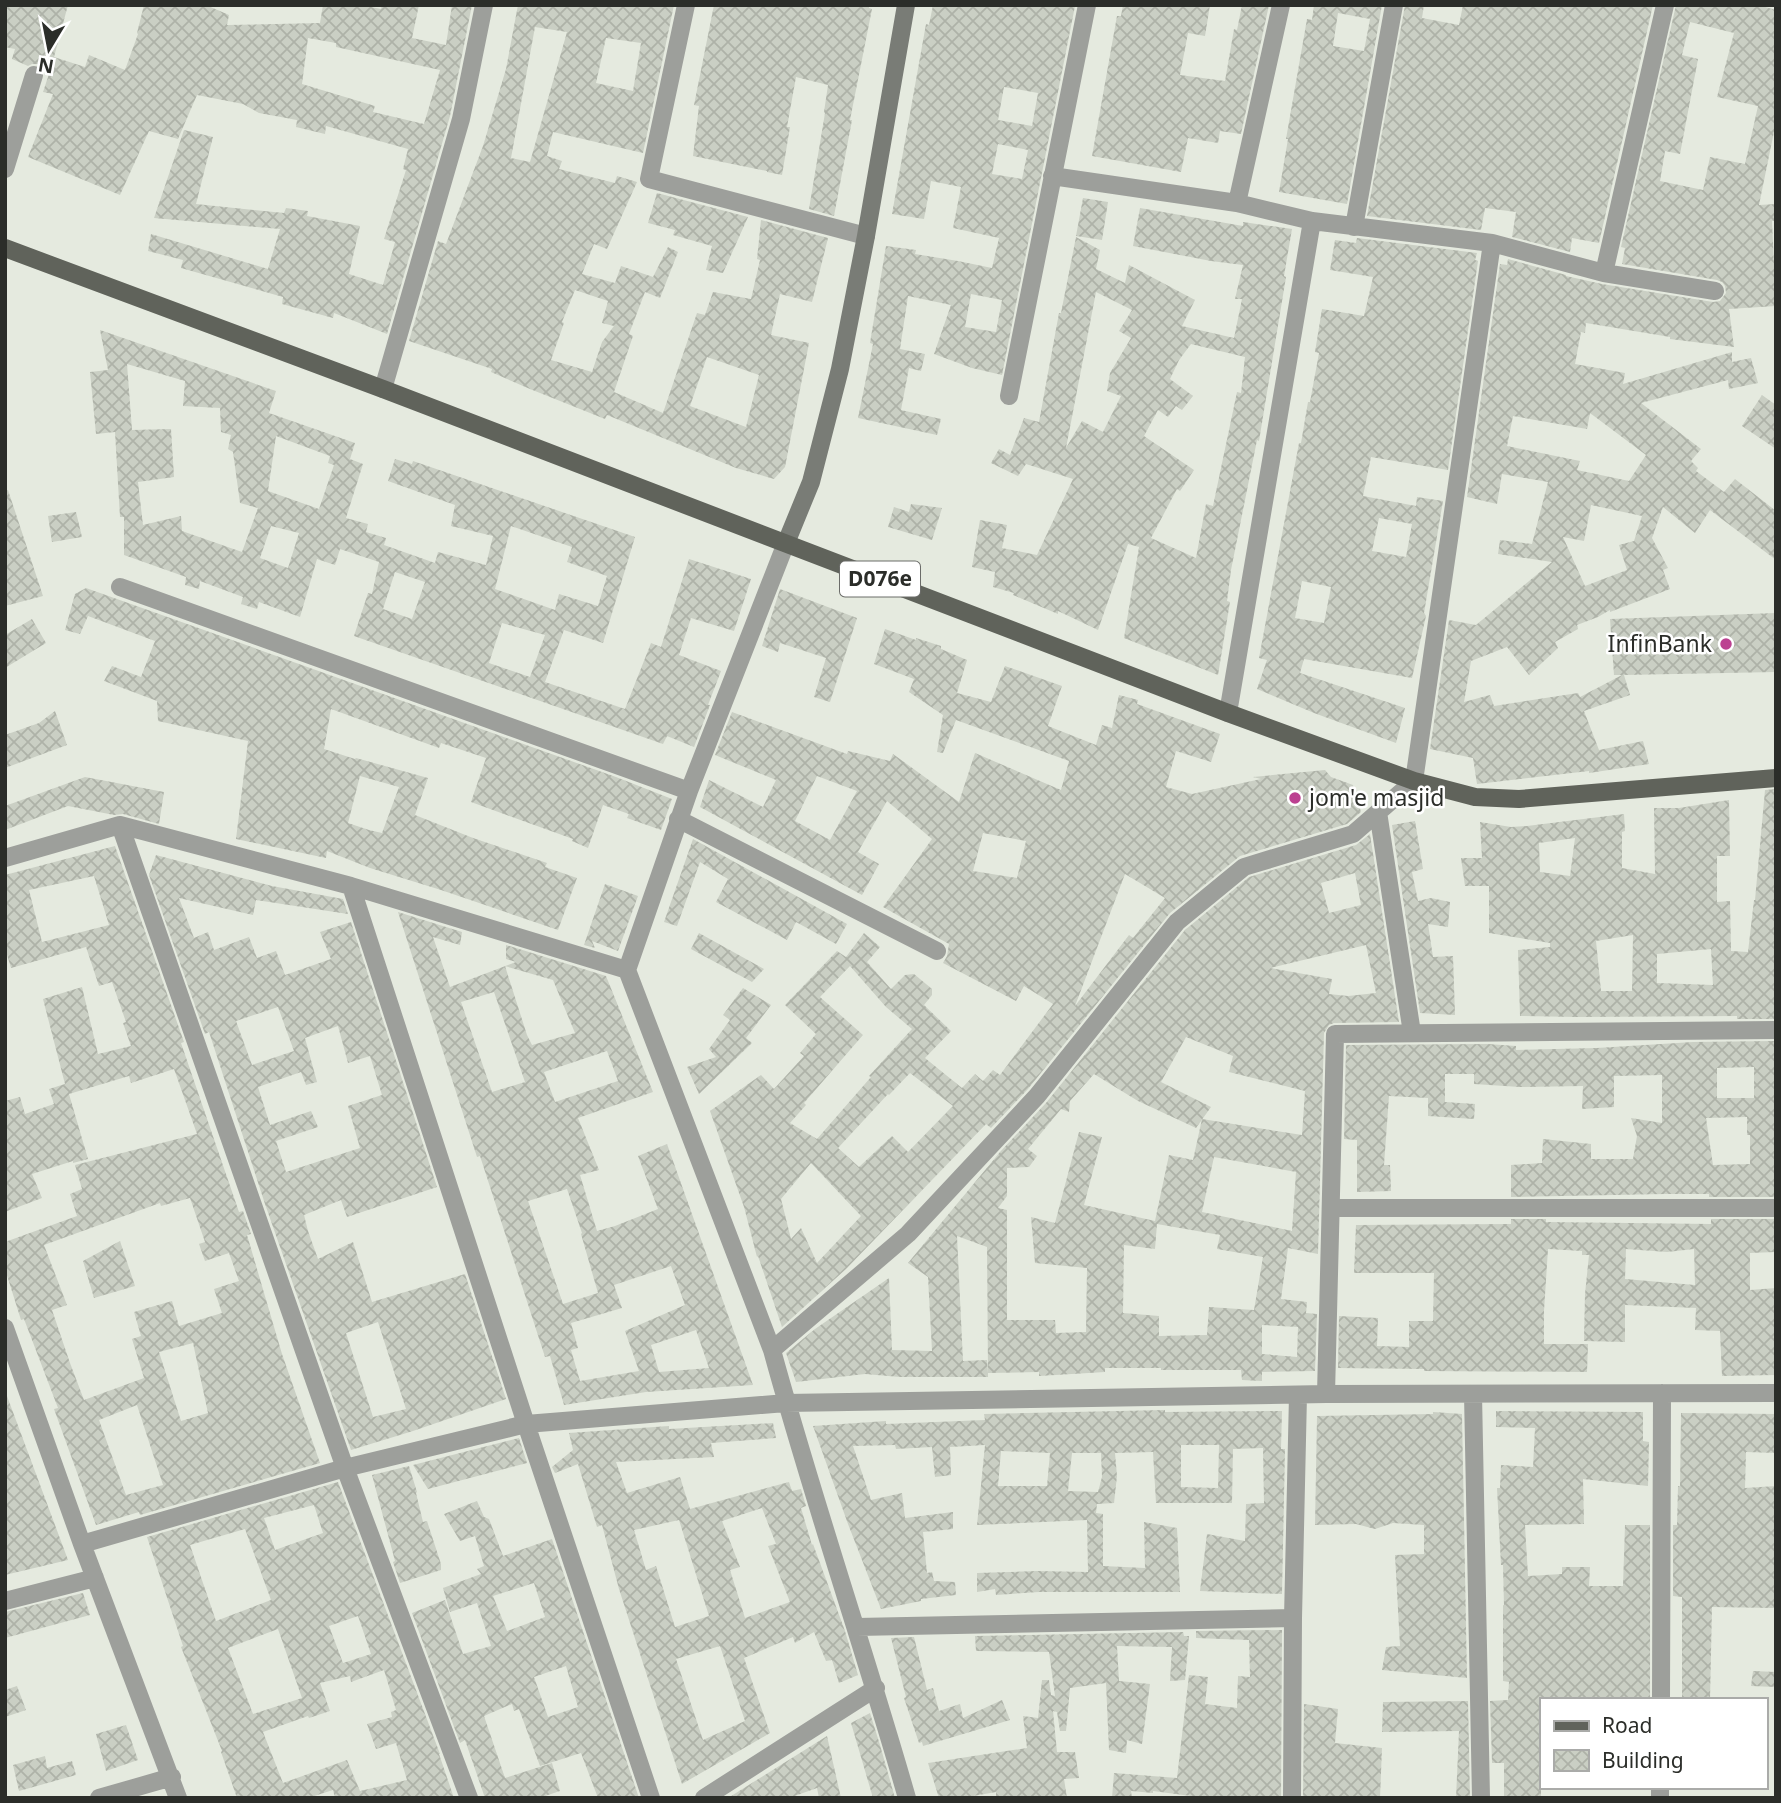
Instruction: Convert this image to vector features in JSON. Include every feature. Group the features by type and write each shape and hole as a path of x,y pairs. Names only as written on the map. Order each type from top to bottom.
{"main road":[{"path":"786,543 811,482 840,369 906,5"},
{"name":"D076e","path":"5,248 383,389 1228,713 1414,781 1475,797 1519,799 1776,778"}],"street":[{"path":"383,389 461,119 484,5"},
{"path":"686,5 649,179 866,236"},
{"path":"1009,396 1087,5"},
{"path":"1237,203 1281,5"},
{"path":"1354,227 1395,5"},
{"path":"1604,273 1664,5"},
{"path":"5,169 34,75"},
{"path":"1052,176 1237,203 1312,221 1492,243 1604,273 1715,291"},
{"path":"1228,713 1312,221"},
{"path":"772,1350 908,1234 1037,1096 1177,922 1244,866 1353,834 1414,781 1492,243"},
{"path":"786,543 678,820 627,970 772,1350 907,1798"},
{"path":"120,587 689,791"},
{"path":"1378,812 1412,1033"},
{"path":"678,820 937,951"},
{"path":"5,858 120,825 351,886 627,970"},
{"path":"120,825 345,1468 469,1798"},
{"path":"351,886 651,1798"},
{"path":"1326,1394 1335,1034 1776,1030"},
{"path":"1332,1208 1776,1208"},
{"path":"6,1331 82,1544 178,1798"},
{"path":"1661,1698 1662,1393"},
{"path":"82,1544 345,1468 526,1424 786,1403 1326,1394 1776,1393"},
{"path":"1474,1394 1481,1798"},
{"path":"1292,1798 1298,1395"},
{"path":"5,1601 95,1578"},
{"path":"857,1627 1293,1618"},
{"path":"704,1798 876,1688"},
{"path":"99,1798 172,1777"}],"building":[{"path":"5,5 68,5 54,57 85,67 89,55 125,70 138,34 144,5 206,5 229,15 227,25 320,23 323,5 361,5 381,9 382,5 419,5 412,38 446,45 452,5 472,5 450,116 387,334 334,313 333,318 282,304 283,297 181,268 183,260 148,251 151,234 268,269 280,229 154,218 184,130 213,137 196,204 284,213 286,208 308,211 307,216 360,226 349,274 383,285 395,242 384,239 406,170 403,169 408,149 326,126 325,134 296,127 297,120 259,113 243,104 197,95 178,139 149,131 120,195 28,157 53,94 43,92 49,74 38,64 28,66 12,59 15,49 5,47","holes":["308,38 336,43 336,47 440,70 424,124 373,112 375,106 302,84"]},
{"path":"518,5 674,5 643,153 553,132 547,156 562,161 559,169 615,183 617,176 637,182 607,249 594,244 582,274 615,283 621,266 653,277 668,247 678,252 660,298 645,292 629,334 633,336 614,392 663,413 697,313 705,315 713,292 751,299 760,260 757,259 761,220 828,238 812,302 780,294 771,335 809,343 785,467 774,479 736,468 607,415 605,419 491,372 492,369 409,341 438,241 446,244 483,146 506,69","holes":["535,27 567,32 530,162 511,158","606,38 641,43 633,91 596,83","575,290 608,301 602,323 614,326 602,342 592,372 551,360 564,323 562,322","707,357 759,375 746,427 690,406"]},
{"path":"714,5 869,5 872,9 834,216 809,209 828,85 796,77 782,175 693,156 699,106 694,105"},
{"path":"933,5 1075,6 1002,375 972,368 934,354 951,305 908,296 900,349 925,354 921,371 909,368 901,410 941,419 937,435 858,418 873,344 870,343 886,246 916,250 915,254 992,268 999,238 953,228 961,187 931,181 924,219 892,214 926,24 929,25","holes":["1004,87 1038,93 1032,126 998,120","998,144 1028,150 1022,179 992,174","971,294 1002,300 996,332 965,327"]},
{"path":"1123,5 1210,5 1205,36 1188,33 1180,75 1225,81 1234,29 1237,30 1242,5 1269,5 1241,134 1220,131 1218,143 1188,138 1181,172 1092,156 1117,16 1121,16"},
{"path":"1314,5 1382,5 1347,204 1279,192 1307,19 1312,20","holes":["1338,13 1370,19 1364,51 1333,46"]},
{"path":"1405,5 1424,5 1422,18 1459,25 1463,5 1653,5 1599,243 1572,238 1570,252 1512,237 1516,212 1485,208 1481,230 1367,216"},
{"path":"1676,5 1758,5 1776,10 1776,122 1759,205 1776,204 1776,221 1772,221 1776,306 1729,309 1734,347 1670,339 1586,323 1585,333 1581,332 1575,364 1625,373 1623,384 1732,352 1732,362 1751,358 1758,383 1729,389 1728,380 1641,403 1701,449 1691,461 1698,468 1696,471 1724,492 1735,479 1776,511 1776,560 1710,510 1695,533 1663,507 1652,538 1668,568 1663,570 1670,589 1577,625 1578,629 1555,642 1558,648 1529,675 1507,647 1471,661 1464,702 1490,695 1494,706 1578,693 1580,697 1622,675 1614,675 1610,619 1776,613 1776,672 1624,675 1630,695 1584,711 1599,750 1643,741 1649,764 1477,784 1473,758 1430,749 1449,620 1476,625 1552,562 1498,554 1500,540 1532,544 1548,482 1502,474 1497,504 1467,497 1500,264 1507,265 1508,259 1602,284 1713,302 1720,301 1726,293 1725,286 1717,280 1622,264 1625,248 1621,247","holes":["1690,22 1734,33 1717,97 1758,106 1745,164 1710,157 1703,190 1660,181 1665,151 1680,154 1698,59 1682,55","1590,413 1646,455 1629,481 1577,470 1580,461 1507,446 1513,416 1587,429","1591,505 1642,516 1634,541 1619,545 1627,570 1585,586 1563,537 1584,541"]},
{"path":"657,193 748,217 723,273 706,270 712,246 673,235 675,230 648,223"},
{"path":"1083,198 1108,202 1102,240 1076,236"},
{"path":"1140,208 1243,226 1243,222 1292,229 1259,441 1257,440 1231,570 1227,601 1230,602 1218,675 1124,638 1139,547 1128,544 1098,630 1058,611 1058,614 1013,595 1014,593 993,587 995,572 972,567 980,520 1007,525 1002,548 1037,555 1073,479 1026,464 1018,476 991,463 999,449 1010,455 1024,418 1039,422 1076,237 1100,250 1096,269 1125,283 1129,265 1195,300 1182,326 1234,338 1242,299 1235,299 1243,265 1133,246","holes":["1096,292 1132,310 1119,331 1131,338 1110,373 1107,391 1121,396 1103,432 1082,421 1066,448","1191,344 1245,357 1241,393 1237,392 1213,506 1206,504 1196,558 1151,538 1177,489 1180,491 1194,470 1144,436 1158,410 1168,417 1176,406 1182,410 1193,396 1170,379"]},
{"path":"1357,238 1477,253 1475,260 1478,261 1448,470 1371,457 1363,496 1416,506 1417,497 1443,501 1424,613 1426,616 1412,678 1304,659 1300,673 1405,708 1396,743 1257,689 1267,660 1259,658 1299,443 1319,353 1315,352 1322,309 1364,316 1373,277 1330,270 1335,240 1356,243","holes":["1379,518 1412,524 1406,557 1372,551","1302,581 1331,587 1324,623 1295,618"]},
{"path":"100,330 276,391 269,413 355,443 350,459 363,464 346,518 368,524 366,532 386,538 384,545 435,563 438,552 486,565 493,536 451,526 455,505 388,481 395,459 412,464 413,461 635,537 603,643 564,630 545,682 625,709 651,643 661,647 689,559 751,579 734,631 691,618 679,655 721,671 694,747 667,736 663,744 354,636 368,593 372,594 379,562 340,549 335,565 317,559 300,617 259,602 257,609 241,604 243,597 200,581 199,589 185,585 186,577 124,555 124,517 120,517 115,432 96,434 90,372 108,370","holes":["127,364 185,381 183,406 220,408 221,432 231,435 228,449 233,452 240,503 258,508 242,552 182,531 181,516 143,525 138,482 174,477 171,429 132,430","276,436 330,456 328,463 334,465 319,509 268,491","271,526 299,533 288,568 260,558","511,526 572,547 567,562 607,576 598,606 559,594 555,610 495,589","395,572 425,582 412,619 383,609","502,623 545,635 530,677 489,663"]},
{"path":"1762,395 1776,405 1776,449 1742,426"},
{"path":"8,490 43,596 5,606 5,491"},
{"path":"911,504 942,508 932,540 888,527 894,507 909,512"},
{"path":"76,512 82,537 52,542 48,516"},
{"path":"86,588 672,799 661,830 627,818 629,814 603,805 588,848 572,841 573,839 471,802 486,758 441,743 439,748 331,709 324,749 428,778 415,815 547,863 545,867 577,878 558,930 370,868 327,851 326,858 236,839 248,741 158,721 157,701 104,681 112,666 141,677 155,641 88,616 80,634 65,630 75,594","holes":["360,776 399,787 382,833 348,823"]},
{"path":"780,589 857,618 830,702 814,697 826,658 780,643 778,652 762,646"},
{"path":"32,619 46,643 5,668 5,635"},
{"path":"885,629 941,646 941,649 967,660 957,693 991,702 1005,666 1062,686 1048,726 1096,745 1102,725 1112,728 1119,695 1138,700 1137,704 1220,734 1211,762 1176,751 1166,787 1192,794 1261,779 1253,777 1325,770 1331,777 1353,785 1361,812 1347,824 1240,856 1170,913 1028,1089 991,1128 986,1124 846,1269 782,1327 710,1111 761,1075 774,1089 804,1056 800,1053 816,1034 785,1005 837,951 846,957 864,933 880,947 867,962 891,989 905,975 914,974 932,989 932,995 924,1005 951,1031 925,1058 962,1088 975,1074 983,1081 993,1070 1000,1075 1053,1004 1024,986 1016,1001 943,963 949,944 883,907 932,839 887,801 858,852 879,864 862,895 700,807 709,780 763,807 776,780 715,755 732,712 847,754 848,751 890,761 893,754 959,802 975,753 1061,790 1069,761 956,720 943,753 937,752 943,715 909,692 914,679 874,664","holes":["817,776 857,791 830,840 795,821","983,833 1026,841 1017,878 973,871","1125,874 1165,898 1133,938 1129,935 1075,1006","850,966 886,1007 912,1029 817,1139 790,1123 863,1035 820,997","910,1073 953,1106 908,1152 892,1136 859,1167 838,1148","811,1163 861,1216 817,1263 801,1228 791,1239 781,1199"]},
{"path":"55,711 67,745 5,768 5,735 39,723"},
{"path":"85,777 164,792 159,824 123,814 114,815 68,806 5,830 5,806"},
{"path":"1776,789 1776,1019 1737,1019 1737,1016 1520,1016 1518,950 1550,947 1550,943 1489,933 1489,886 1465,886 1461,858 1482,858 1480,822 1511,827 1624,814 1622,868 1655,874 1654,808 1679,808 1729,800 1730,856 1717,856 1717,902 1730,901 1731,951 1748,952 1765,790","holes":["1575,838 1570,876 1540,872 1539,843","1633,935 1632,991 1601,991 1596,941","1711,949 1713,985 1657,983 1657,954"]},
{"path":"1415,821 1423,869 1412,872 1418,901 1431,898 1450,902 1448,927 1428,924 1433,957 1453,956 1455,1015 1420,1013 1392,825"},
{"path":"1370,834 1399,1022 1334,1023 1329,1025 1324,1033 1318,1254 1288,1248 1281,1299 1307,1302 1306,1313 1317,1314 1315,1371 1262,1372 1262,1381 1242,1380 1241,1370 1105,1368 1105,1372 1039,1376 1039,1372 988,1373 988,1377 900,1377 865,1374 796,1382 786,1353 815,1329 889,1278 892,1350 932,1351 928,1277 908,1263 1000,1152 1046,1103 1185,930 1249,877 1356,845","holes":["1355,873 1361,905 1329,913 1321,883","1366,945 1376,993 1348,996 1329,994 1332,979 1270,968","1186,1037 1233,1056 1229,1072 1305,1091 1302,1135 1202,1119 1211,1107 1161,1082","1094,1074 1138,1101 1196,1128 1202,1120 1193,1160 1169,1155 1155,1221 1084,1205 1102,1137 1079,1132 1055,1223 1031,1217 1035,1263 1087,1268 1086,1332 1056,1333 1055,1320 1007,1320 1007,1210 998,1208 1007,1196 1007,1168 1029,1167 1037,1156 1028,1149 1061,1109 1069,1112 1070,1101","1214,1157 1296,1172 1292,1231 1202,1212","1157,1224 1220,1235 1217,1249 1263,1257 1254,1310 1209,1307 1207,1335 1159,1336 1159,1316 1123,1313 1124,1245 1155,1249","957,1236 987,1247 988,1373 987,1360 963,1361","1262,1325 1298,1327 1297,1357 1262,1354"]},
{"path":"693,839 847,924 836,944 796,922 787,940 716,902 728,879 700,862 677,926 664,922"},
{"path":"115,846 184,1042 181,1043 239,1212 243,1211 251,1234 247,1235 282,1354 320,1463 96,1525 54,1409 58,1408 24,1319 21,1320 5,1269 5,1242 77,1216 70,1194 82,1189 75,1165 197,1134 174,1069 131,1083 129,1076 69,1094 88,1159 32,1174 42,1198 5,1212 5,1101 20,1097 25,1114 54,1104 49,1089 65,1084 43,999 82,987 98,1054 131,1046 112,982 99,986 86,947 11,968 5,948 5,875","holes":["94,876 109,925 42,942 29,890","190,1198 205,1242 199,1244 205,1261 229,1253 239,1281 214,1289 222,1313 179,1326 172,1301 134,1312 141,1336 132,1339 144,1378 84,1400 52,1310 67,1305 44,1245 160,1203 161,1206","193,1343 208,1413 181,1421 159,1352","137,1405 163,1485 126,1495 99,1420"]},
{"path":"156,855 272,886 343,899 348,914 256,900 253,915 179,898 194,938 208,932 214,950 249,937 257,958 276,951 285,975 331,959 320,932 351,922 437,1187 347,1217 341,1200 304,1215 308,1231 318,1259 353,1242 372,1302 465,1274 506,1399 351,1450 265,1204 209,1032 205,1034 149,875","holes":["278,1007 294,1051 252,1065 236,1021","338,1026 348,1063 370,1056 382,1095 348,1106 360,1148 286,1172 276,1141 318,1127 311,1111 270,1125 258,1087 301,1072 306,1085 317,1082 305,1038","378,1322 406,1409 373,1417 346,1333"]},
{"path":"605,884 638,896 618,951 592,941 595,948 584,945"},
{"path":"398,912 462,932 460,945 433,937 450,987 505,966 516,962 506,959 506,945 606,976 653,1092 578,1118 599,1170 580,1175 597,1231 658,1209 638,1156 667,1144 753,1385 646,1392 564,1405 550,1356 545,1357 480,1156 477,1157","holes":["505,966 553,980 575,1033 532,1045","494,992 525,1082 492,1092 461,1002","607,1051 618,1081 555,1102 544,1072","567,1189 598,1293 563,1304 528,1201","671,1266 685,1305 625,1331 639,1371 580,1381 571,1350 578,1348 571,1323 622,1308 614,1285","696,1330 709,1368 659,1372 651,1345"]},
{"path":"699,933 764,969 752,982 691,949"},
{"path":"743,988 771,1005 746,1038 752,1043 699,1094 687,1067 716,1057 709,1049 730,1020 723,1015"},
{"path":"1776,1041 1776,1197 1665,1194 1511,1197 1511,1165 1542,1163 1543,1139 1591,1144 1591,1159 1633,1159 1637,1136 1631,1118 1662,1123 1662,1075 1614,1076 1614,1107 1582,1109 1583,1086 1520,1087 1474,1084 1474,1074 1445,1074 1445,1102 1475,1104 1474,1119 1428,1116 1428,1098 1389,1096 1384,1165 1390,1165 1391,1191 1357,1192 1357,1140 1344,1139 1346,1045 1488,1044 1516,1046 1516,1050","holes":["1754,1067 1754,1098 1717,1098 1717,1068","1747,1117 1750,1164 1713,1165 1706,1118"]},
{"path":"1511,1219 1546,1219 1546,1222 1711,1224 1711,1219 1776,1219 1776,1252 1750,1253 1750,1290 1776,1288 1776,1375 1722,1376 1720,1331 1695,1330 1696,1308 1625,1305 1625,1342 1584,1341 1589,1255 1582,1255 1582,1251 1548,1249 1544,1344 1588,1344 1587,1372 1338,1368 1339,1316 1378,1318 1377,1346 1409,1347 1409,1321 1433,1321 1434,1273 1354,1273 1356,1225 1511,1224","holes":["1626,1249 1667,1252 1694,1249 1695,1285 1625,1279"]},
{"path":"120,1241 135,1286 94,1298 83,1261"},
{"path":"7,1396 68,1560 5,1575 5,1397"},
{"path":"1165,1410 1282,1411 1281,1449 1285,1449 1282,1594 1200,1591 1207,1534 1245,1541 1246,1504 1264,1503 1263,1448 1233,1449 1232,1503 1156,1503 1153,1452 1115,1453 1117,1476 1114,1503 1097,1504 1096,1513 1103,1514 1103,1566 1145,1568 1144,1522 1177,1528 1180,1592 1039,1592 996,1595 995,1589 977,1592 977,1573 1088,1572 1087,1520 977,1525 985,1445 950,1447 951,1475 935,1477 932,1447 896,1449 895,1445 853,1446 871,1500 902,1493 905,1518 953,1512 953,1529 923,1532 927,1573 932,1572 934,1581 955,1582 956,1595 921,1599 881,1609 813,1426 886,1421 886,1424 985,1420 984,1414","holes":["1181,1445 1219,1445 1218,1488 1181,1487","1001,1451 1050,1453 1047,1486 998,1486","1072,1453 1101,1453 1102,1477 1098,1492 1068,1491"]},
{"path":"1496,1411 1643,1412 1643,1441 1649,1442 1648,1486 1583,1479 1584,1524 1525,1525 1528,1576 1562,1574 1562,1567 1590,1567 1589,1586 1623,1586 1625,1525 1650,1525 1650,1698 1540,1698 1541,1798 1504,1798 1504,1763 1492,1763 1490,1701 1508,1700 1509,1682 1503,1681 1503,1565 1497,1488 1500,1488 1501,1465 1533,1467 1535,1428 1496,1427"},
{"path":"1433,1412 1462,1414 1467,1678 1382,1670 1386,1647 1400,1646 1395,1555 1424,1554 1424,1525 1393,1523 1375,1529 1356,1524 1315,1525 1317,1416"},
{"path":"1681,1413 1776,1414 1776,1453 1746,1452 1745,1488 1776,1486 1774,1608 1712,1607 1710,1698 1682,1698 1682,1597 1673,1596 1673,1525 1677,1525"},
{"path":"773,1423 776,1438 711,1443 714,1457 616,1462 627,1493 680,1477 690,1509 789,1482 792,1491 801,1489 806,1506 801,1508 812,1545 845,1631 858,1675 839,1683 832,1660 826,1661 814,1632 795,1643 793,1637 744,1658 770,1733 682,1784 619,1589 602,1525 597,1527 578,1464 555,1473 552,1467 573,1450 569,1433 669,1426 669,1429","holes":["762,1508 776,1544 768,1546 790,1602 745,1618 730,1570 740,1567 722,1521","679,1520 709,1616 675,1627 656,1566 646,1570 634,1530","720,1646 745,1721 703,1740 676,1659"]},
{"path":"519,1438 527,1463 428,1489 413,1465"},
{"path":"409,1466 423,1522 427,1521 441,1570 400,1583 372,1475"},
{"path":"338,1482 454,1798 335,1798 333,1790 308,1798 237,1798 222,1751 181,1647 183,1646 147,1537","holes":["314,1505 323,1533 275,1550 264,1518","245,1529 271,1600 216,1621 190,1545","358,1616 371,1654 343,1663 329,1626","278,1629 302,1698 253,1714 228,1648","384,1670 396,1710 391,1712 392,1717 367,1724 376,1749 396,1743 407,1780 360,1791 347,1760 283,1783 263,1732 330,1711 320,1683 350,1676 351,1682"]},
{"path":"477,1501 484,1517 489,1519 503,1556 552,1539 639,1798 598,1798 581,1753 540,1766 519,1709 514,1711 512,1704 484,1716 505,1778 552,1763 560,1791 539,1798 485,1798 465,1740 460,1743 412,1613 445,1600 463,1654 491,1646 477,1603 450,1612 443,1588 481,1574 477,1569 484,1566 475,1536 460,1541 444,1514","holes":["534,1583 545,1617 507,1631 493,1596","566,1666 578,1707 548,1717 534,1677"]},
{"path":"83,1593 90,1615 5,1638 5,1612"},
{"path":"1282,1630 1281,1798 1206,1798 1131,1791 1132,1798 1112,1798 1114,1773 1177,1778 1189,1675 1208,1677 1205,1704 1237,1708 1238,1676 1250,1677 1249,1640 1196,1638 1196,1631"},
{"path":"1183,1632 1184,1636 1189,1636 1185,1680 1170,1681 1172,1647 1117,1646 1119,1681 1150,1684 1142,1744 1127,1740 1126,1753 1109,1750 1106,1683 1070,1688 1066,1731 1060,1731 1057,1712 1053,1711 1057,1752 1075,1752 1079,1778 1064,1779 1067,1798 996,1798 996,1792 962,1798 939,1798 928,1763 1027,1748 1023,1716 1038,1718 1042,1680 1049,1680 1051,1695 1055,1696 1049,1652 976,1651 975,1636"},
{"path":"914,1637 927,1690 933,1688 939,1711 960,1704 963,1718 1002,1700 1010,1720 923,1746 922,1742 919,1743 904,1698 906,1697 891,1638"},
{"path":"1753,1671 1776,1672 1776,1687 1751,1686"},
{"path":"17,1686 26,1710 5,1717 5,1690"},
{"path":"1468,1701 1470,1798 1456,1798 1459,1731 1382,1732 1383,1702"},
{"path":"1304,1704 1338,1709 1335,1743 1382,1748 1380,1798 1303,1798"},
{"path":"870,1713 895,1798 873,1798 851,1723"},
{"path":"126,1725 138,1760 106,1771 96,1734"},
{"path":"827,1736 841,1798 819,1798 817,1788 789,1798 728,1798"},
{"path":"45,1756 47,1768 72,1761 76,1775 19,1791 13,1765"}],"place":[{"name":"InfinBank","path":"1726,644"},
{"name":"jom'e masjid","path":"1295,798"}]}
